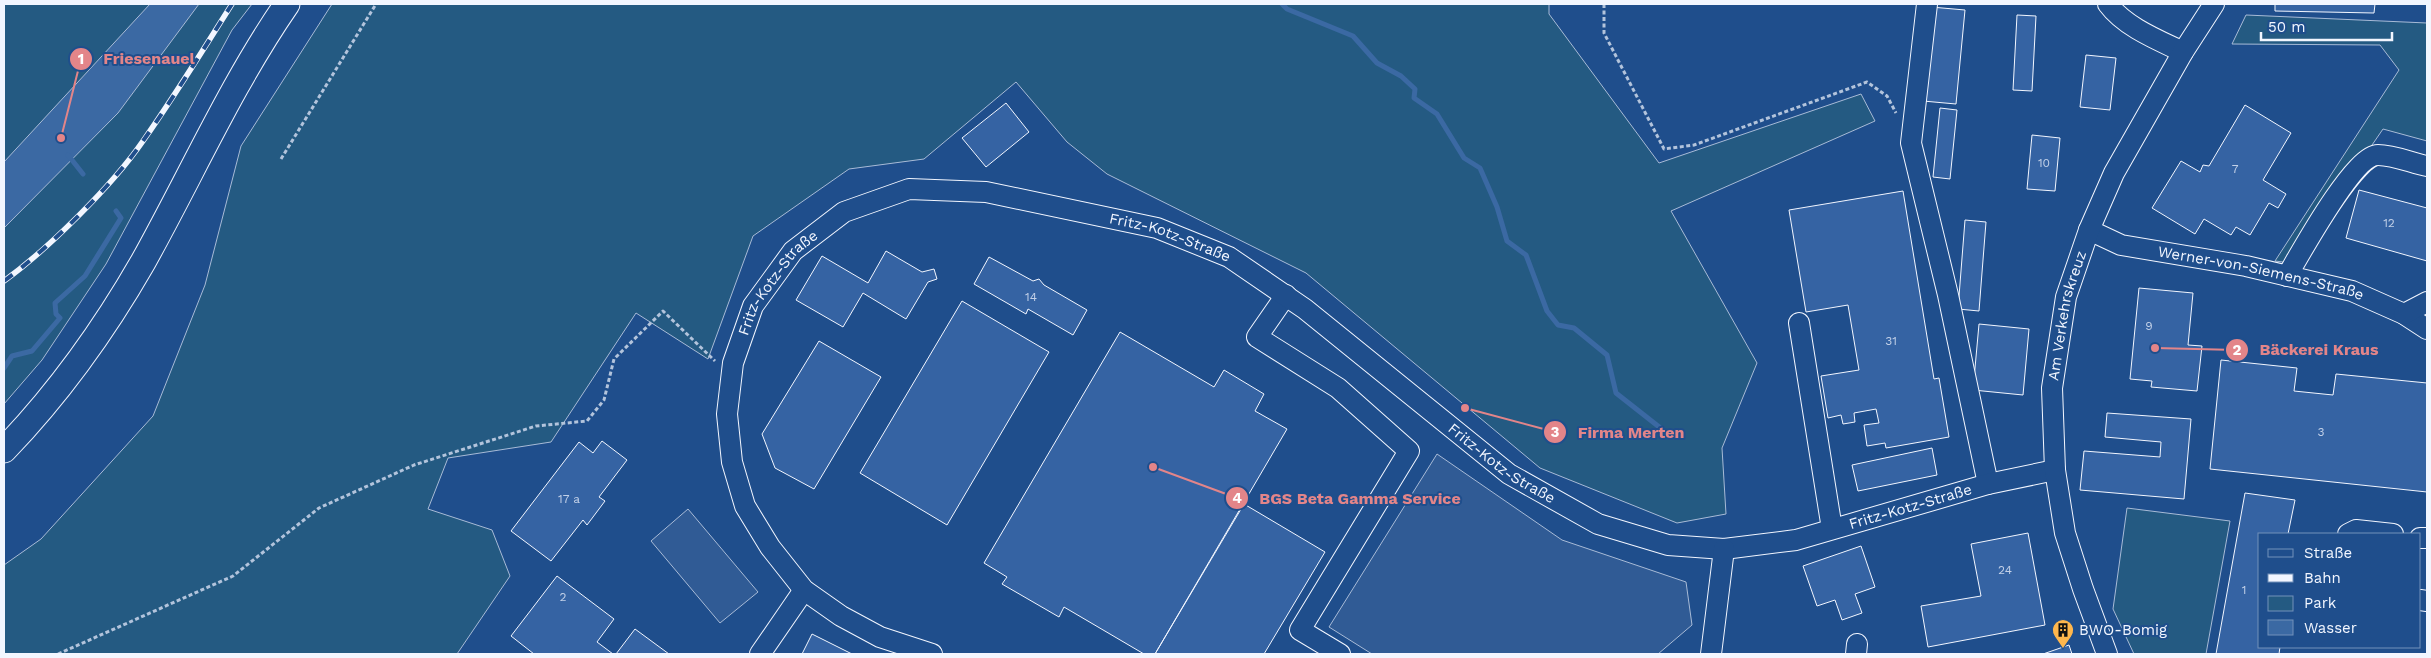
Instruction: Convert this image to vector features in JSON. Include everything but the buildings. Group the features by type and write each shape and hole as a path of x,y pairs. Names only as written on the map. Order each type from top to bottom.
{"main road":[{"path":"4,450 30,424 61,385 117,305 161,229 236,86 287,4"}],"street":[{"name":"Fritz-Kotz-Straße","path":"1927,4 1911,143 1948,294 1988,484"},
{"path":"2108,4 2113,11 2148,36 2183,52"},
{"name":"Am Verkehrskreuz","path":"2107,654 2065,533 2056,470 2052,388 2066,297 2089,230 2114,173 2183,52 2214,4"},
{"path":"2287,276 2335,196 2370,157 2378,155 2427,166"},
{"name":"Fritz-Kotz-Straße","path":"932,654 880,637 841,616 804,590 770,548 745,506 732,462 727,414 733,363 753,306 793,251 844,212 909,189 986,192 1156,228 1229,257 1305,309 1509,474 1598,524 1668,545 1724,550 1796,540 1988,484 2056,470"},
{"name":"Werner-von-Siemens-Straße","path":"2089,230 2121,245 2246,266 2352,291 2404,314 2427,329"},
{"path":"1286,296 1258,337 1338,388 1410,451 1300,630 1340,654"},
{"path":"2404,314 2427,302"},
{"path":"1799,322 1832,529"},
{"path":"2350,533 2356,530 2384,533"},
{"path":"1711,654 1724,550"},
{"path":"760,654 804,590"}],"path":[{"path":"281,159 376,4"},
{"path":"1604,4 1604,33 1664,149 1694,145 1867,82 1887,96 1911,143"},
{"path":"58,654 233,576 319,508 414,465 536,426 586,421 604,400 614,359 663,311 731,377"}],"green space":[{"path":"4,4 252,4 232,30 106,264 42,360 4,404"},
{"path":"332,4 1549,4 1549,14 1659,163 1861,94 1875,121 1671,211 1757,363 1722,448 1726,514 1677,523 1540,468 1306,273 1107,174 1067,142 1016,82 924,159 849,169 753,236 708,359 636,313 551,442 448,458 428,509 492,530 510,576 457,654 4,654 4,565 41,539 153,416 205,285 241,146"},
{"path":"2246,15 2427,23 2427,141 2383,129 2291,263 2275,261 2399,70 2380,45 2232,44"},
{"path":"2127,508 2230,521 2206,654 2134,654 2113,609"}],"shaded area":[{"path":"1437,454 1562,540 1686,582 1692,625 1658,654 1372,654 1329,627"},
{"path":"688,509 758,592 720,623 651,541"}],"water":[{"path":"150,4 199,4 118,113 4,228 4,162"}],"waterway":[{"path":"1282,4 1287,9 1353,36 1377,63 1401,76 1415,89 1414,98 1437,114 1464,158 1480,168 1497,207 1507,241 1526,255 1547,311 1558,325 1574,328 1607,355 1616,393 1663,430"},
{"path":"68,155 83,174"},
{"path":"4,368 12,356 32,351 60,318 56,314 55,303 85,276 121,218 116,211"}],"railway":[{"path":"4,281 59,235 97,197 130,159 232,4"}],"place":[{"name":"Friesenauel","path":"61,138"},
{"name":"Bäckerei Kraus","path":"2155,348"},
{"name":"Firma Merten","path":"1465,408"},
{"name":"BGS Beta Gamma Service","path":"1153,467"},
{"name":"BWO-Bomig","path":"2063,649"}]}
